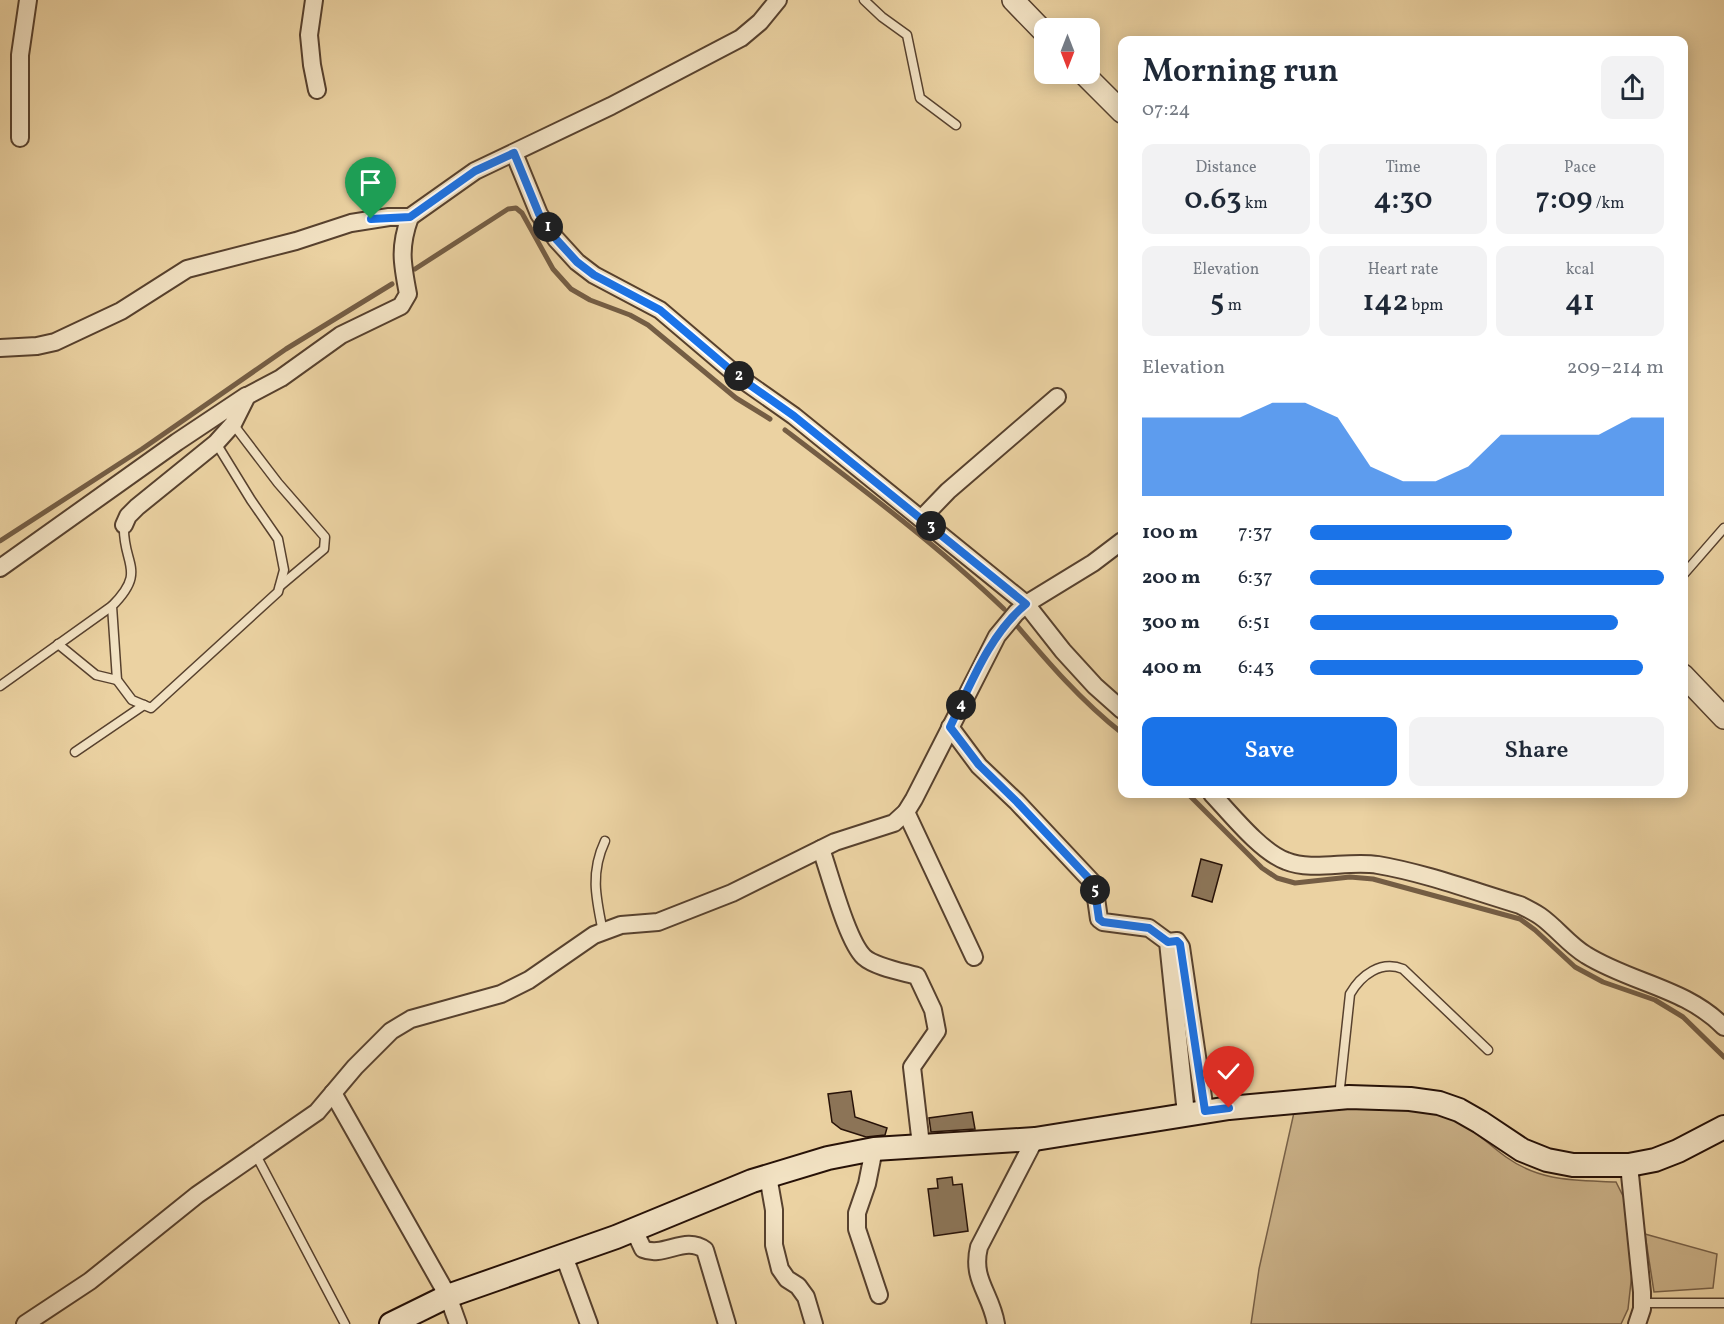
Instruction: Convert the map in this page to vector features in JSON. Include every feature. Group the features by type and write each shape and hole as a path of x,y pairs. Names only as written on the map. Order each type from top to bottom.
{"main road":[{"path":"391,1324 448,1296 634,1230 752,1181 828,1158 874,1149 1035,1139 1196,1113 1294,1100 1339,1097 1439,1103 1459,1110 1522,1150 1547,1160 1573,1165 1629,1165 1655,1160 1678,1151 1724,1127"}],"street":[{"path":"20,138 20,55 28,0"},
{"path":"314,0 309,35 317,90"},
{"path":"0,348 37,346 55,342 121,311 187,269 296,241 351,223 389,217 410,217 475,171 611,106 741,38 760,22 778,0"},
{"path":"1013,0 1034,22"},
{"path":"1094,84 1118,108"},
{"path":"514,153 539,214 556,239 577,262 594,275 660,310 740,378 794,416 922,518 1026,604 1063,651 1095,686 1118,706"},
{"path":"0,568 177,442 247,396 281,378 341,335 401,306 408,294 401,264 401,247 410,217"},
{"path":"124,525 137,507 216,443 233,424 247,396"},
{"path":"922,518 948,491 1057,397"},
{"path":"25,1324 90,1281 197,1195 317,1112 355,1067 391,1031 401,1025 422,1016 501,994 529,980 594,935 621,925 658,922 732,894 835,842 894,823 906,812 997,636 1026,604 1093,563 1118,544"},
{"path":"1688,680 1724,718"},
{"path":"950,727 979,765 1094,884 1099,919 1103,922 1149,928 1168,942 1196,1113"},
{"path":"1216,798 1266,850 1285,861 1302,865 1352,862 1378,865 1520,904 1541,916 1583,954 1616,972 1668,990 1694,1003 1724,1027"},
{"path":"906,812 974,957"},
{"path":"821,849 851,937 865,958 917,976 933,1010 937,1031 912,1067 921,1145"},
{"path":"333,1093 448,1296 458,1324"},
{"path":"996,1324 990,1299 976,1271 976,1260 979,1247 1035,1139"},
{"path":"874,1149 867,1184 857,1213 858,1229 879,1295"},
{"path":"1629,1165 1642,1303 1637,1324"},
{"path":"768,1176 774,1210 774,1245 780,1269 806,1297 814,1324"},
{"path":"634,1230 643,1249 650,1252 688,1244 698,1245 705,1250 727,1324"},
{"path":"564,1256 589,1324"}],"lane":[{"path":"864,0 882,17 907,35 920,98 956,125"},
{"path":"233,424 278,483 325,537 324,549 280,586"},
{"path":"112,606 117,680 132,700 151,708 278,592 284,570 278,539 216,443"},
{"path":"0,686 112,606 129,586 133,572 124,536 124,525"},
{"path":"1688,569 1724,528"},
{"path":"58,644 96,675 117,680"},
{"path":"75,752 144,705"},
{"path":"603,932 596,895 597,858 605,841"},
{"path":"1339,1097 1350,994 1356,984 1380,967 1393,965 1403,969 1488,1050"},
{"path":"256,1155 345,1324"},
{"path":"1642,1303 1724,1303"}],"shaded area":[{"path":"1376,1107 1419,1110 1438,1114 1461,1123 1506,1157 1532,1171 1559,1178 1616,1182 1627,1204 1632,1273 1628,1309 1621,1324 1251,1324 1259,1269 1295,1108"},
{"path":"1645,1234 1717,1254 1713,1288 1654,1292"}],"building":[{"path":"1201,859 1222,865 1212,902 1192,896"},
{"path":"851,1091 855,1117 887,1128 885,1135 866,1137 841,1129 832,1122 828,1094"},
{"path":"972,1112 975,1129 931,1132 929,1118"},
{"path":"952,1177 953,1185 962,1184 968,1231 934,1236 928,1189 938,1188 937,1179"}],"waterway":[{"path":"415,269 508,209 516,208 522,213 553,269 571,289 590,300 630,315 648,325 736,398 770,419"},
{"path":"0,541 142,449 286,349 392,284"},
{"path":"785,430 925,539 1004,609"},
{"path":"1013,621 1078,694 1118,730"},
{"path":"1192,798 1262,868 1277,878 1295,883 1350,877 1373,879 1520,919 1575,967 1603,982 1655,1000 1683,1017 1724,1057"}],"route":[{"path":"371,219 410,217 475,171 514,153 539,214 556,239 577,262 594,275 660,310 740,378 794,416 1026,604 997,636 950,727 979,765 1094,884 1099,919 1103,922 1149,928 1168,942 1177,941 1180,944 1205,1111 1229,1108"}]}
